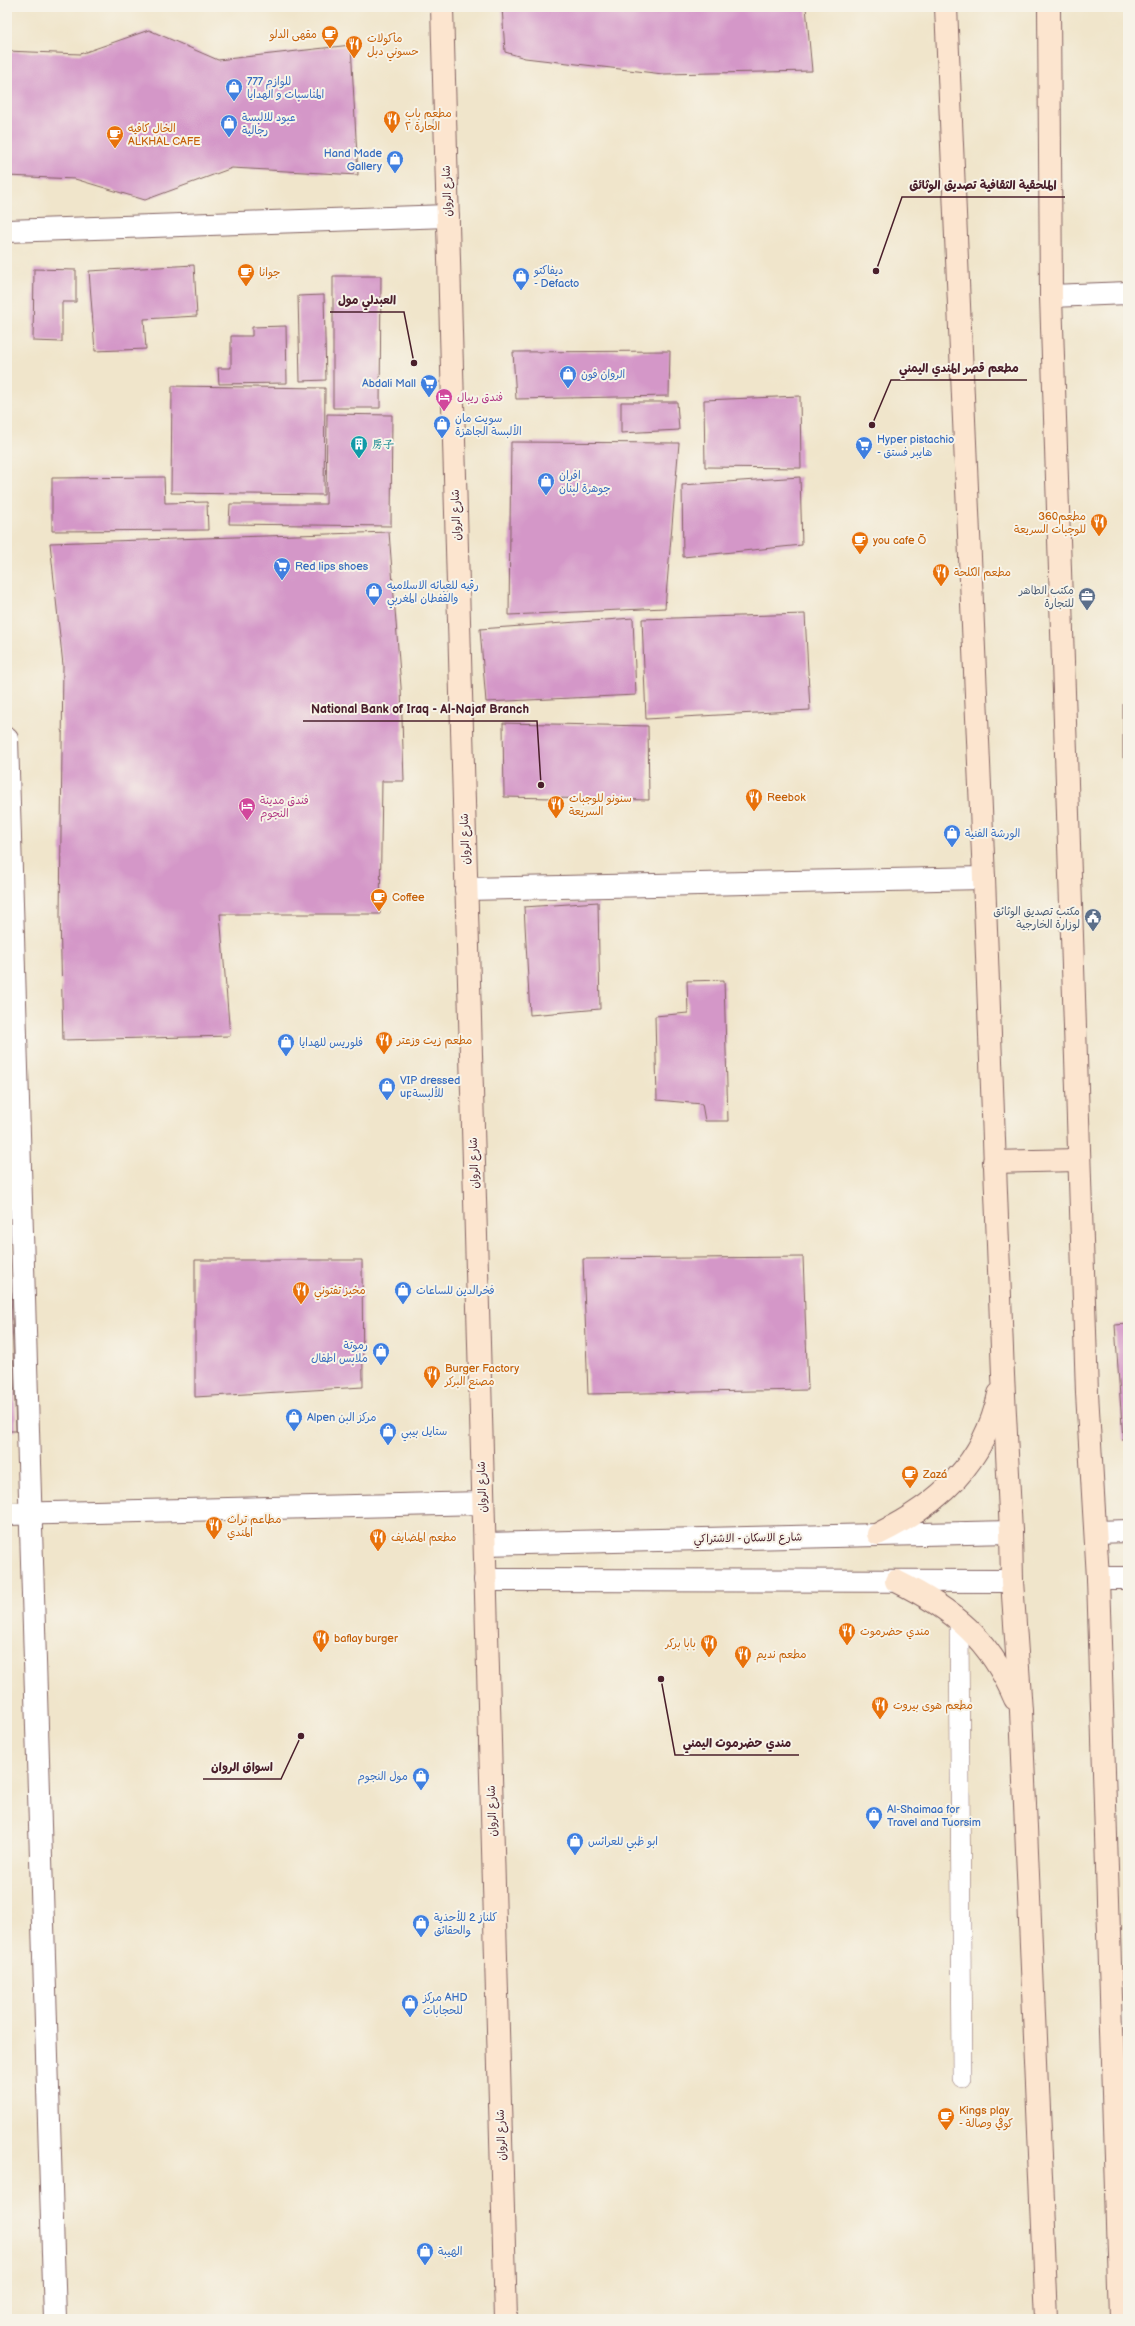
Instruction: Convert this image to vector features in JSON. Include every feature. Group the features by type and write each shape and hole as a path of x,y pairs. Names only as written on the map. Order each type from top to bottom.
{"main road":[{"name":"شارع الروان","path":"442,7 506,2319"},
{"path":"946,7 984,878 1002,1376 1011,1532 1012,1581 1021,1711 1047,2319"},
{"path":"1049,7 1052,296 1086,1393 1098,1578 1120,2319"},
{"path":"994,1162 1079,1160"},
{"path":"878,1534 910,1519 938,1497 963,1472 982,1442 995,1410 1002,1376"},
{"path":"896,1581 929,1598 959,1619 985,1646 1006,1677 1021,1711"}],"street":[{"path":"7,231 448,216"},
{"path":"1052,296 1128,293"},
{"path":"7,739 55,2319"},
{"path":"466,889 984,878"},
{"path":"7,1514 483,1503"},
{"path":"1096,1532 1128,1531"},
{"name":"شارع الاسكان - الاشتراكي","path":"484,1544 1011,1532"},
{"path":"1098,1578 1128,1578"},
{"path":"485,1580 1012,1581"}],"lane":[{"path":"959,1619 962,2079"}],"building":[{"path":"502,7 806,7 812,71 663,74 525,58 505,52"},
{"path":"149,30 218,60 351,45 358,175 232,168 145,200 75,179 7,176 7,51 80,54"},
{"path":"194,265 197,316 144,319 146,349 95,351 89,271"},
{"path":"34,269 76,270 76,302 62,302 62,342 33,341"},
{"name":"房子","path":"333,276 381,276 380,408 333,408"},
{"path":"324,295 326,380 300,381 298,296"},
{"path":"286,326 287,383 219,384 218,368 231,368 231,336 252,336 252,327"},
{"path":"670,351 669,396 516,399 513,352"},
{"path":"172,386 325,388 324,495 171,493"},
{"path":"800,396 801,468 705,467 704,400"},
{"path":"621,402 677,402 679,430 621,433"},
{"name":"房子","path":"327,414 392,415 391,526 229,524 230,504 326,504"},
{"path":"511,442 679,443 665,608 509,615"},
{"path":"164,477 165,503 207,502 208,530 52,531 52,478"},
{"path":"800,477 802,545 683,557 682,485"},
{"path":"389,532 401,687 404,781 382,781 380,914 220,914 230,1036 63,1040 60,916 63,665 50,543"},
{"path":"805,614 810,710 646,719 642,619"},
{"path":"633,618 636,695 486,702 480,629"},
{"path":"1128,703 1128,757 1123,758 1123,704"},
{"path":"503,723 648,726 649,800 504,797"},
{"path":"598,902 600,1009 530,1015 524,907"},
{"path":"724,980 728,1121 705,1121 702,1104 657,1100 655,1016 688,1013 687,981"},
{"path":"803,1257 808,1390 588,1394 583,1259"},
{"path":"195,1260 362,1260 363,1387 195,1397"},
{"path":"7,1292 11,1292 16,1431 7,1431"},
{"path":"1128,1324 1128,1441 1123,1440 1115,1325"}],"place":[{"name":"مقهى الدلو","path":"330,49"},
{"name":"مأكولات حسوني دبل","path":"354,59"},
{"name":"777 للوازم المناسبات و الهدايا","path":"234,102"},
{"name":"مطعم باب الحارة ٢","path":"392,134"},
{"name":"عبود للالبسة رجالية","path":"229,138"},
{"name":"الخال كافيه ALKHAL CAFE","path":"115,149"},
{"name":"Hand Made Gallery","path":"395,174"},
{"name":"الملحقية الثقافية تصديق الوثائق","path":"876,271"},
{"name":"جوانا","path":"246,287"},
{"name":"ديفاكتو - Defacto","path":"521,291"},
{"name":"العبدلي مول","path":"414,363"},
{"name":"الروان فون","path":"568,389"},
{"name":"Abdali Mall","path":"429,398"},
{"name":"فندق ريبال","path":"444,412"},
{"name":"مطعم قصر المندي اليمني","path":"872,425"},
{"name":"سويت مان الألبسة الجاهزة","path":"442,439"},
{"name":"房子","path":"359,459"},
{"name":"Hyper pistachio - هايبر فستق","path":"864,460"},
{"name":"افران جوهرة لبنان","path":"546,496"},
{"name":"مطعم360 للوجبات السريعة","path":"1099,537"},
{"name":"you cafe Ō","path":"860,555"},
{"name":"Red lips shoes","path":"282,581"},
{"name":"مطعم الكلحة","path":"941,587"},
{"name":"رقيه للعبائه الاسلاميه والقفطان المغربي","path":"374,606"},
{"name":"مكتب الطاهر للتجارة","path":"1087,611"},
{"name":"National Bank of Iraq - Al-Najaf Branch","path":"541,785"},
{"name":"Reebok","path":"754,812"},
{"name":"سنونو للوجبات السريعة","path":"556,819"},
{"name":"فندق مدينة النجوم","path":"247,821"},
{"name":"الورشة الفنية","path":"952,848"},
{"name":"Coffee","path":"379,912"},
{"name":"مكتب تصديق الوثائق لوزارة الخارجية","path":"1093,932"},
{"name":"مطعم زيت وزعتر","path":"384,1055"},
{"name":"فلوريس للهدايا","path":"286,1057"},
{"name":"VIP dressed upللألبسة","path":"387,1101"},
{"name":"مخبز تفتوني","path":"301,1305"},
{"name":"فخرالدين للساعات","path":"403,1305"},
{"name":"رموتة ملابس اطفال","path":"381,1366"},
{"name":"Burger Factory مصنع البركر","path":"432,1389"},
{"name":"Alpen مركز البن","path":"294,1432"},
{"name":"ستايل بيبي","path":"388,1446"},
{"name":"Zazá","path":"910,1489"},
{"name":"مطاعم تراث المندي","path":"214,1540"},
{"name":"مطعم المضايف","path":"378,1552"},
{"name":"مندي حضرموت","path":"847,1646"},
{"name":"baflay burger","path":"321,1653"},
{"name":"بابا بركر","path":"709,1658"},
{"name":"مطعم نديم","path":"743,1669"},
{"name":"مندي حضرموت اليمني","path":"661,1679"},
{"name":"مطعم هوى بيروت","path":"880,1720"},
{"name":"اسواق الروان","path":"301,1736"},
{"name":"مول النجوم","path":"421,1791"},
{"name":"Al-Shaimaa for Travel and Tuorsim","path":"874,1830"},
{"name":"ابو ظبي للعرائس","path":"575,1856"},
{"name":"كلناز 2 للأحذية والحقائق","path":"421,1938"},
{"name":"مركز AHD للحجابات","path":"410,2018"},
{"name":"Kings play - كوفي وصالة","path":"946,2131"},
{"name":"الهيبة","path":"425,2266"}]}
